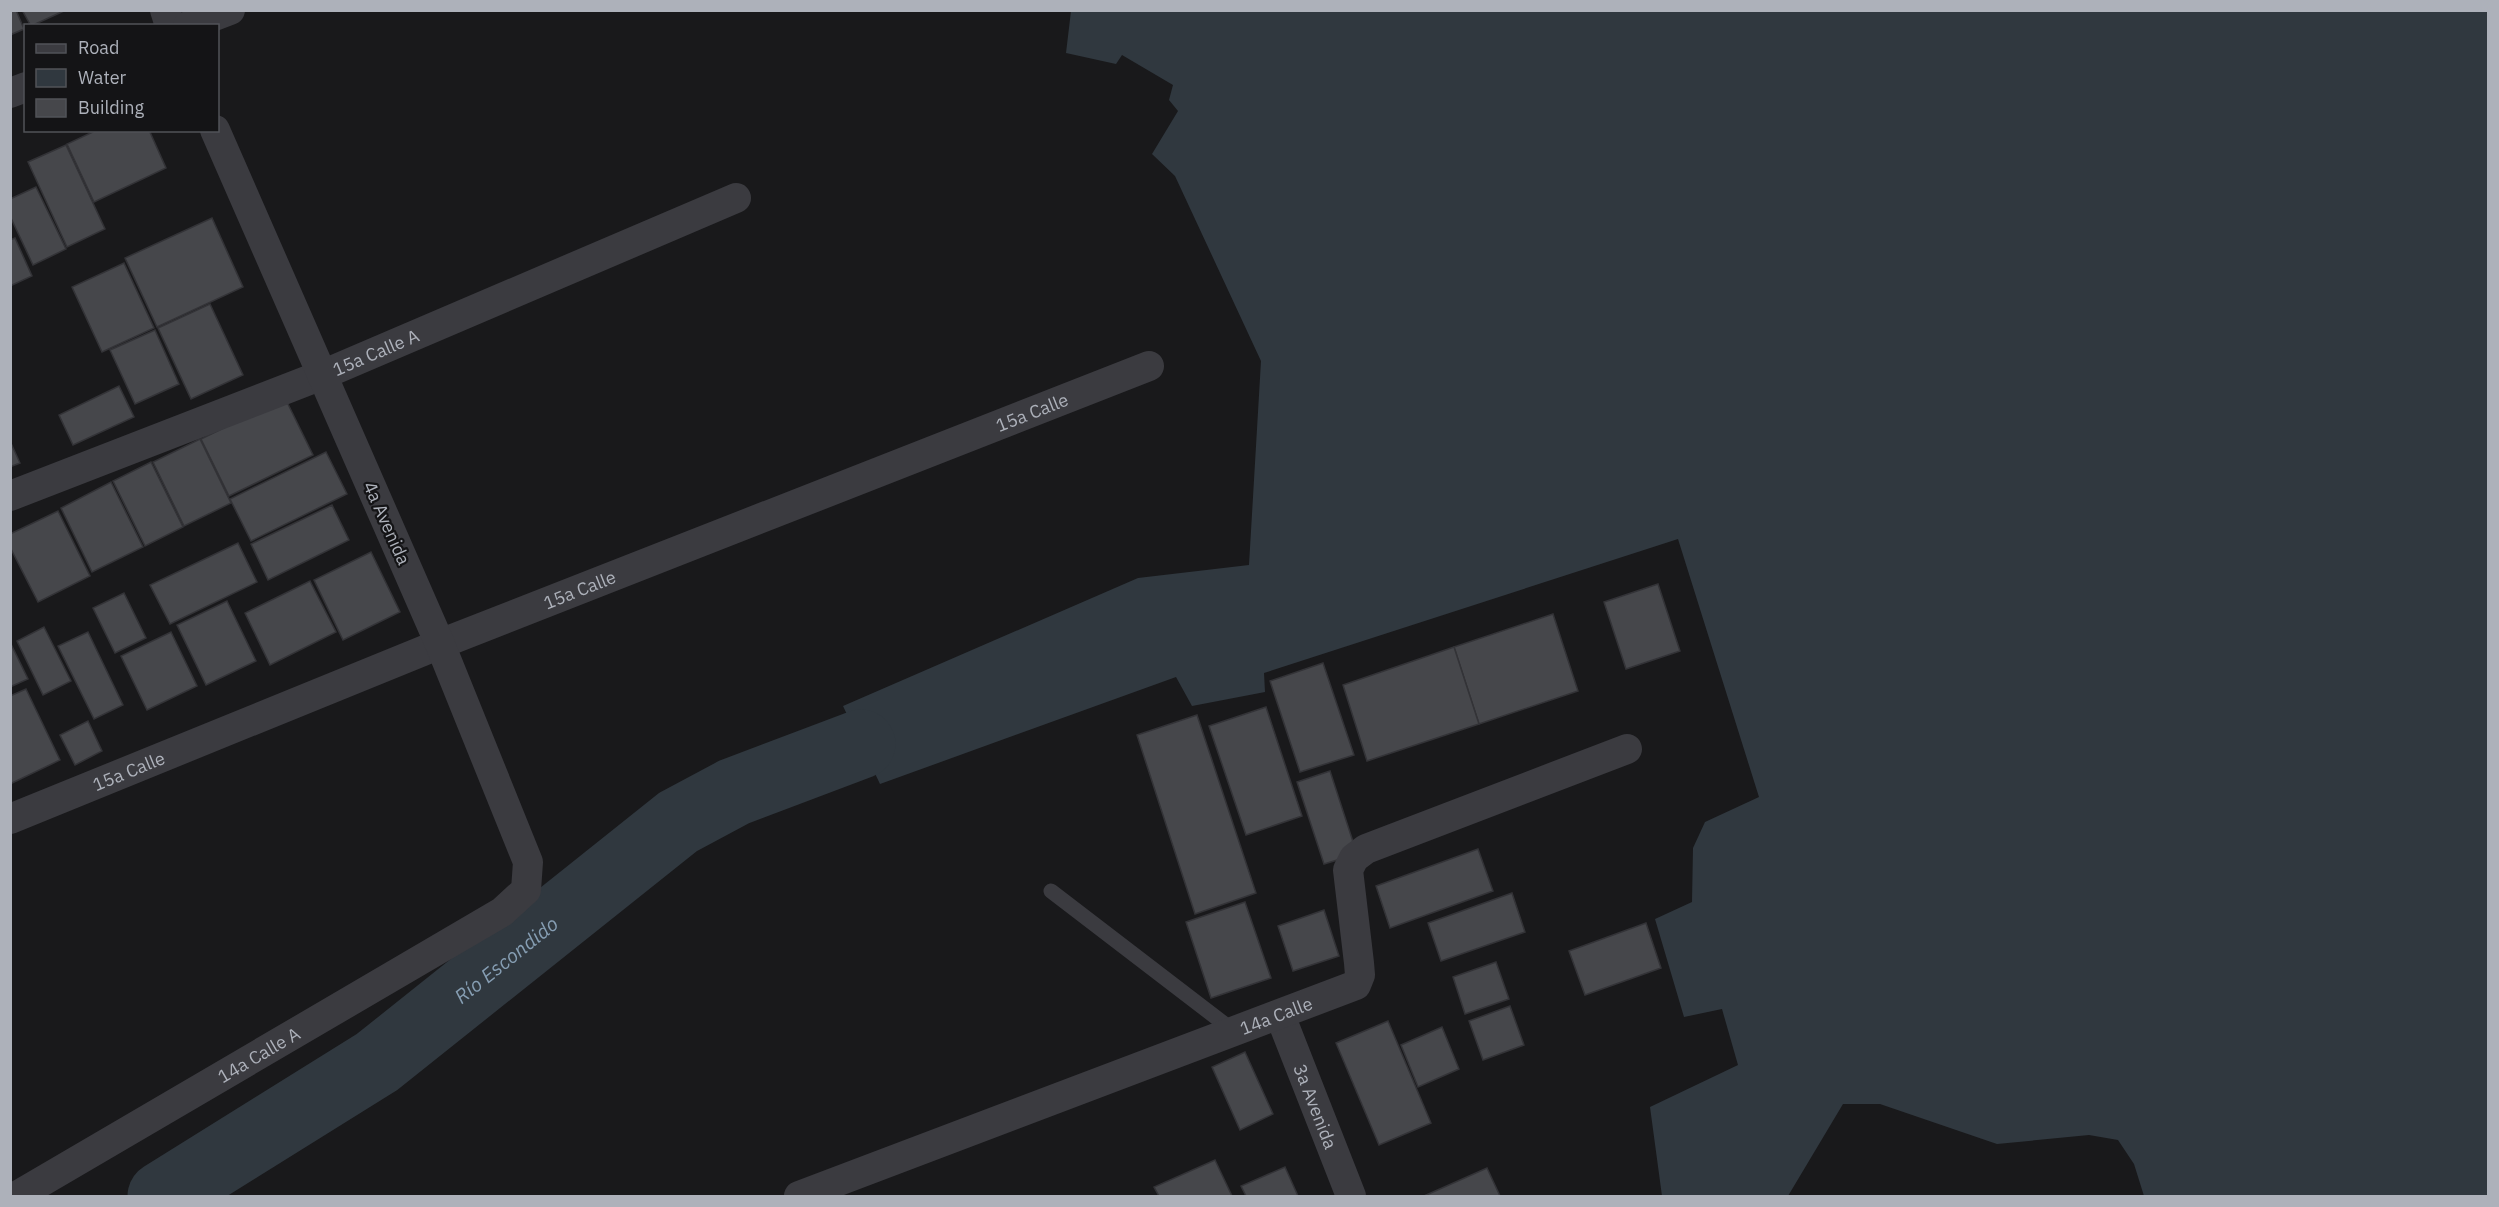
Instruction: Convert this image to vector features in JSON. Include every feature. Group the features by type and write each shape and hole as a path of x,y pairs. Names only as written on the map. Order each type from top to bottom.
{"street":[{"path":"193,24 230,10"},
{"name":"4a Avenida","path":"216,132 440,644 528,862 526,890 502,912"},
{"name":"15a Calle A","path":"10,496 322,375 736,198"},
{"name":"15a Calle","path":"10,819 440,644 1149,366"},
{"name":"14a Calle","path":"799,1197 1356,985 1360,975 1348,870 1354,858 1366,849 1627,749"},
{"name":"14a Calle A","path":"17,1197 502,912"},
{"name":"3a Avenida","path":"1280,1015 1351,1197"}],"lane":[{"path":"1051,891 1235,1032"}],"water":[{"path":"1071,11 2488,11 2488,1196 2144,1196 2134,1164 2118,1140 2089,1135 1997,1144 1880,1104 1843,1104 1788,1196 1662,1196 1650,1107 1738,1065 1722,1009 1684,1017 1655,919 1692,902 1693,848 1705,822 1759,797 1678,539 1264,673 1265,692 1192,706 1176,677 880,784 843,706 1138,578 1249,565 1261,361 1175,176 1152,154 1178,111 1169,100 1173,85 1122,55 1116,64 1066,53"}],"building":[{"path":"10,10 16,10 24,29 10,35"},
{"path":"22,10 66,10 35,24 30,24"},
{"path":"93,132 150,132 166,168 94,202 67,144"},
{"path":"66,145 105,229 67,247 28,162"},
{"path":"36,187 66,249 33,265 10,216 10,199"},
{"path":"212,218 243,287 157,327 125,258"},
{"path":"15,238 32,276 10,286 10,240"},
{"path":"124,263 154,328 102,352 72,287"},
{"path":"210,304 243,375 191,399 158,328"},
{"path":"155,330 179,384 135,404 110,350"},
{"path":"119,386 134,417 73,445 59,415"},
{"path":"285,398 313,455 229,496 201,439"},
{"path":"200,439 231,503 184,526 153,462"},
{"path":"10,441 20,463 10,467"},
{"path":"326,452 347,494 251,541 230,499"},
{"path":"151,462 183,527 145,546 113,481"},
{"path":"111,482 143,547 92,572 61,508"},
{"path":"332,505 349,540 268,580 251,544"},
{"path":"58,511 90,576 38,602 10,547 10,534"},
{"path":"238,543 257,582 170,624 150,585"},
{"path":"371,552 400,612 343,640 314,580"},
{"path":"310,581 336,632 270,665 245,613"},
{"path":"1658,584 1680,651 1626,669 1604,602"},
{"path":"124,593 146,638 115,653 93,608"},
{"path":"227,601 256,661 206,685 177,625"},
{"path":"1553,614 1578,691 1479,724 1454,647"},
{"path":"44,627 71,681 43,695 17,641"},
{"path":"88,632 123,705 94,719 58,646"},
{"path":"171,632 197,686 147,710 121,656"},
{"path":"10,642 28,679 10,687"},
{"path":"1454,647 1479,724 1367,761 1343,685"},
{"path":"1323,663 1354,755 1300,772 1270,681"},
{"path":"26,689 60,760 10,784 10,696"},
{"path":"1266,707 1302,816 1246,835 1209,726"},
{"path":"1197,715 1256,893 1195,914 1137,735"},
{"path":"88,721 102,751 75,765 60,735"},
{"path":"1330,771 1357,854 1324,864 1297,782"},
{"path":"1478,849 1493,891 1390,928 1376,886"},
{"path":"1512,893 1525,932 1441,961 1428,923"},
{"path":"1245,902 1271,978 1211,998 1186,922"},
{"path":"1324,910 1339,956 1293,971 1278,926"},
{"path":"1646,923 1661,968 1585,995 1569,951"},
{"path":"1496,962 1509,999 1465,1014 1453,977"},
{"path":"1510,1006 1524,1045 1483,1060 1469,1021"},
{"path":"1388,1021 1431,1123 1379,1145 1336,1043"},
{"path":"1442,1027 1459,1069 1418,1087 1401,1045"},
{"path":"1245,1052 1273,1114 1240,1130 1212,1067"},
{"path":"1215,1160 1232,1196 1159,1196 1154,1187"},
{"path":"1285,1167 1298,1196 1246,1196 1241,1186"},
{"path":"1487,1168 1500,1196 1424,1196"}],"waterway":[{"name":"Río Escondido","path":"162,1196 377,1062 678,822 734,792 861,744"}]}
